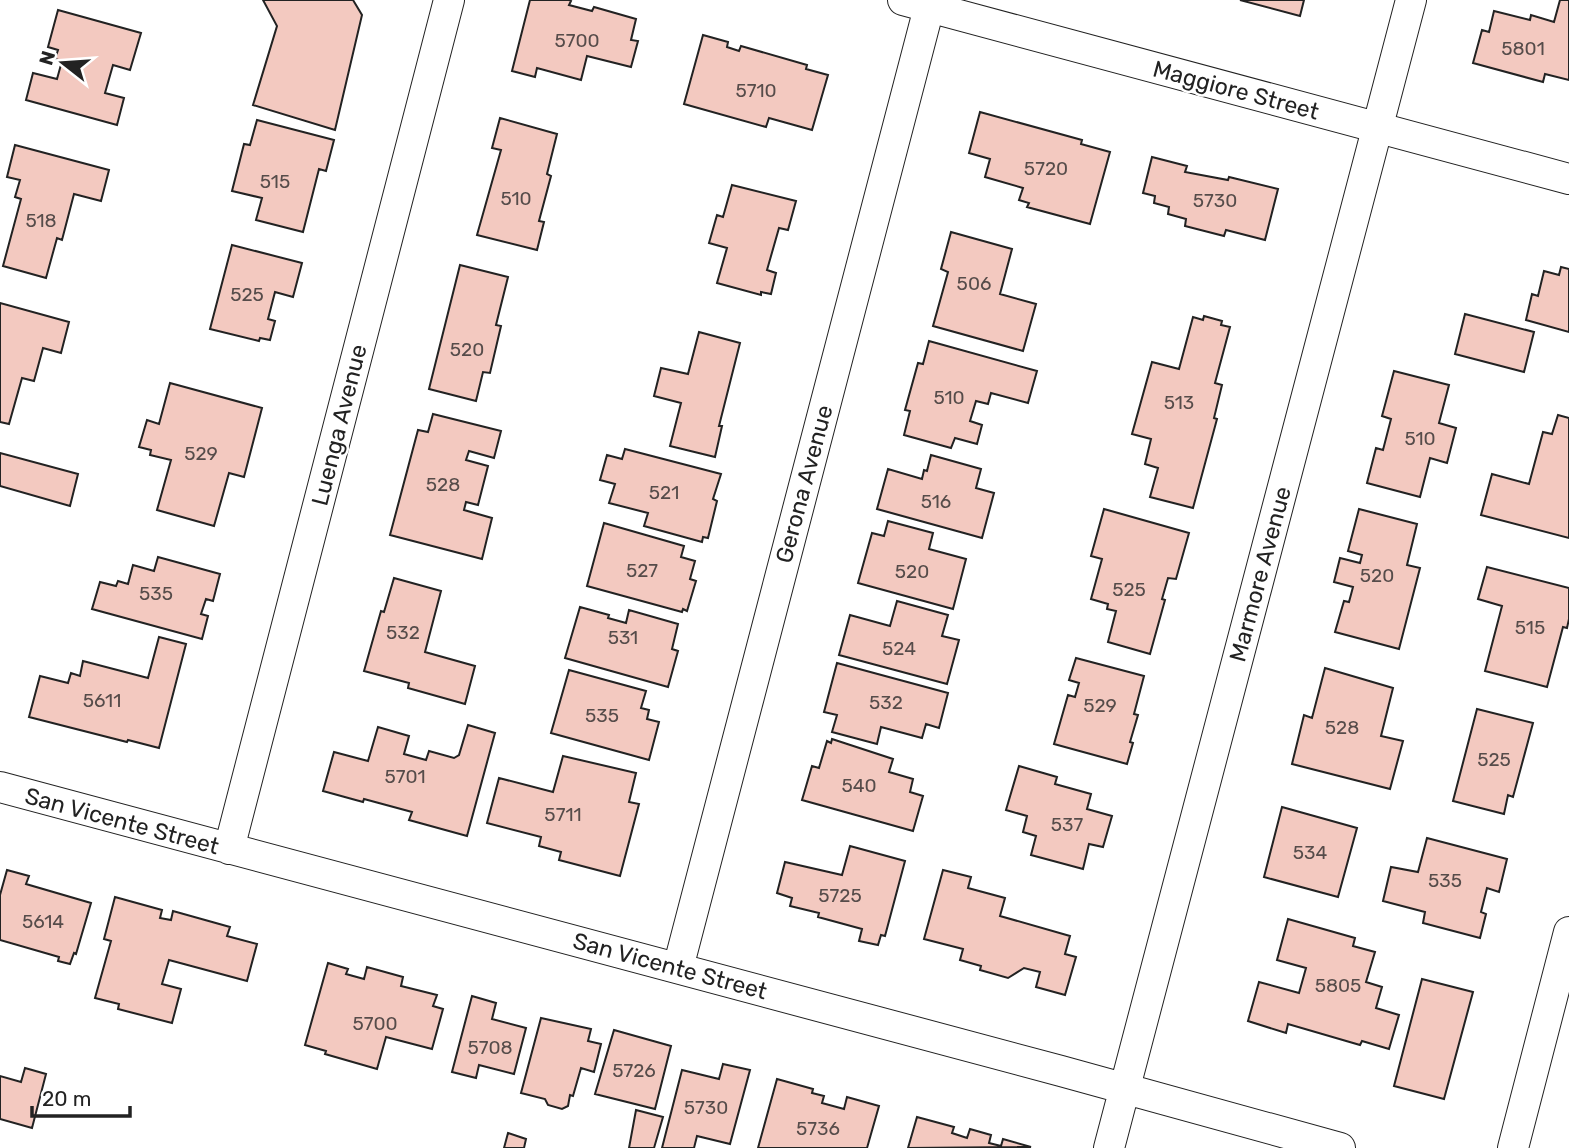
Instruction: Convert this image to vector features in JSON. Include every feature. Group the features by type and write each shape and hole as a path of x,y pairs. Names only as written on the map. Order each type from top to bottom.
{"street":[{"name":"Luenga Avenue","path":"229,849 449,0"},
{"name":"Marmore Avenue","path":"1109,1148 1412,0"},
{"name":"Maggiore Street","path":"921,2 1569,179"},
{"name":"Gerona Avenue","path":"678,968 921,2"},
{"name":"San Vicente Street","path":"0,787 1340,1148"},
{"path":"1513,1148 1569,932"}],"building":[{"path":"263,0 353,0 362,15 335,130 253,105 277,26"},
{"path":"530,0 569,0 569,5 592,11 594,7 636,19 631,40 638,41 631,67 587,56 581,80 537,68 535,77 512,71"},
{"path":"1240,0 1304,0 1300,16"},
{"path":"1560,0 1569,0 1569,80 1545,74 1543,82 1473,63 1482,30 1489,32 1494,11 1530,20 1531,15 1554,22"},
{"path":"58,10 141,33 130,70 113,65 105,93 124,98 117,125 26,100 33,73 57,79 62,61 55,59 58,50 48,47"},
{"path":"703,35 728,42 727,47 739,51 741,46 807,65 806,69 828,75 812,130 769,118 766,127 684,104"},
{"path":"980,112 1082,140 1081,144 1110,152 1090,224 1027,207 1029,203 1019,200 1023,188 985,177 990,159 969,153"},
{"path":"500,118 557,134 547,174 551,176 539,221 544,222 537,250 477,235 501,150 492,148"},
{"path":"257,120 334,140 326,171 319,169 303,232 256,220 262,198 232,191 244,144 250,145"},
{"path":"15,145 109,170 101,201 74,194 62,240 57,238 46,278 3,266 21,199 15,197 20,180 7,177"},
{"path":"1152,157 1187,166 1185,172 1228,180 1229,177 1278,189 1265,240 1226,230 1224,236 1185,226 1186,219 1168,214 1169,207 1154,203 1155,196 1143,193"},
{"path":"732,185 796,201 788,230 779,228 767,270 776,273 771,294 761,292 761,295 717,283 727,248 709,243 717,215 723,217"},
{"path":"951,232 1012,249 1000,294 1036,304 1023,351 933,326 948,272 941,269"},
{"path":"232,245 302,263 293,297 275,292 268,319 275,321 270,340 260,338 259,341 210,329"},
{"path":"460,265 508,277 496,325 501,326 490,373 483,372 476,401 429,389"},
{"path":"1561,267 1569,269 1569,332 1526,320 1532,294 1538,296 1544,271 1559,275"},
{"path":"0,303 69,322 61,353 43,348 34,381 22,378 9,424 0,422"},
{"path":"1465,314 1534,332 1524,372 1455,354"},
{"path":"1204,316 1222,321 1221,325 1230,327 1215,383 1222,385 1214,418 1217,419 1193,508 1150,497 1158,468 1145,464 1151,439 1132,434 1152,362 1179,369 1193,317 1203,320"},
{"path":"699,332 740,343 719,426 722,426 715,457 670,446 681,403 654,396 661,368 688,374"},
{"path":"929,341 1037,371 1028,403 991,393 988,404 976,401 970,421 982,425 977,444 955,438 951,448 904,435 910,411 905,410 918,363 923,364"},
{"path":"1394,371 1449,385 1439,423 1456,428 1447,463 1430,458 1420,497 1367,483 1376,448 1383,450 1391,419 1382,416"},
{"path":"170,383 262,408 244,477 229,473 214,526 157,510 171,460 150,455 151,450 139,447 147,420 159,424"},
{"path":"433,414 501,431 494,458 469,451 466,460 488,466 478,505 466,502 464,510 492,518 482,559 390,535 418,430 428,432"},
{"path":"1558,415 1569,418 1569,538 1481,515 1492,474 1529,484 1543,432 1552,434"},
{"path":"625,449 721,474 713,499 717,501 708,538 703,537 702,542 644,526 648,513 609,503 615,484 600,480 607,455 622,459"},
{"path":"0,453 78,474 70,506 0,486"},
{"path":"931,455 981,469 976,488 994,493 982,538 877,509 888,469 922,479"},
{"path":"1104,509 1189,533 1176,579 1168,578 1162,599 1165,600 1150,654 1108,642 1116,611 1107,609 1108,604 1091,599 1102,559 1091,556"},
{"path":"1359,509 1417,524 1407,565 1420,568 1399,649 1335,632 1344,601 1349,602 1353,587 1334,582 1340,558 1360,563 1362,555 1348,551"},
{"path":"888,521 933,533 929,549 966,559 953,609 858,583 872,533 884,536"},
{"path":"604,523 684,546 681,557 695,561 690,579 696,581 687,611 683,609 682,612 587,586"},
{"path":"158,557 220,574 213,601 206,599 201,614 208,616 202,639 92,609 100,582 116,586 118,581 128,584 133,565 154,571"},
{"path":"1487,567 1569,588 1567,628 1563,627 1547,687 1485,671 1502,606 1478,599"},
{"path":"394,578 441,591 425,652 475,666 465,704 408,688 409,683 364,671 381,611 384,612"},
{"path":"897,601 948,615 942,636 959,640 947,684 839,655 850,615 890,626"},
{"path":"580,607 626,623 629,610 678,624 672,649 678,651 668,687 565,658"},
{"path":"159,637 186,644 159,748 29,717 40,676 68,683 71,673 80,676 83,661 148,678"},
{"path":"1076,658 1144,676 1134,714 1138,715 1127,764 1054,744 1068,695 1075,697 1079,683 1069,680"},
{"path":"837,663 948,693 939,728 926,724 922,738 881,727 877,744 832,732 837,715 824,712"},
{"path":"1325,668 1393,688 1381,736 1403,741 1390,789 1292,764 1304,715 1312,718"},
{"path":"569,670 646,691 641,708 649,710 647,719 659,722 649,760 551,733"},
{"path":"1477,709 1533,723 1513,797 1508,795 1504,814 1453,801"},
{"path":"468,725 495,733 467,836 409,820 412,812 323,791 334,752 368,761 378,727 409,736 404,754 426,760 429,751 454,758 459,755"},
{"path":"832,739 893,759 889,772 913,779 910,792 923,796 913,831 802,800 812,766 819,768 827,741 831,743"},
{"path":"563,756 636,773 629,802 639,804 620,876 559,860 561,852 539,846 541,837 487,823 499,778 553,792"},
{"path":"1019,766 1057,777 1055,784 1091,794 1087,809 1112,816 1103,847 1089,844 1083,869 1031,855 1036,836 1023,832 1027,816 1006,810"},
{"path":"1282,807 1357,828 1338,897 1264,877"},
{"path":"1427,838 1507,859 1499,892 1487,888 1481,912 1486,914 1480,938 1423,923 1425,912 1383,901 1391,867 1418,872"},
{"path":"850,846 905,861 885,936 881,935 878,945 859,941 862,929 818,917 819,913 790,906 792,898 777,893 785,862 842,875"},
{"path":"7,870 29,876 26,884 91,903 76,954 74,953 70,964 58,961 59,957 0,940 0,895"},
{"path":"943,870 971,877 968,888 1005,898 1000,916 1070,936 1065,954 1076,957 1065,995 1036,987 1040,972 1024,968 1008,978 980,970 981,966 960,960 963,949 924,939"},
{"path":"115,897 162,910 160,918 171,920 173,911 230,927 227,936 257,944 247,981 169,960 162,984 181,989 172,1023 118,1009 119,1004 95,998 111,941 104,939"},
{"path":"1288,919 1355,938 1353,946 1375,952 1366,982 1382,987 1376,1008 1399,1015 1389,1049 1362,1041 1360,1045 1288,1024 1286,1033 1248,1021 1259,982 1299,993 1306,968 1277,960"},
{"path":"328,963 348,969 346,974 364,979 367,967 403,977 401,986 437,995 433,1006 443,1009 432,1049 386,1037 377,1069 325,1054 326,1051 305,1045"},
{"path":"1422,979 1473,992 1444,1099 1394,1086"},
{"path":"472,996 496,1003 492,1019 526,1028 514,1074 479,1065 476,1078 452,1072"},
{"path":"541,1018 591,1029 588,1041 601,1044 594,1072 581,1068 573,1096 570,1095 568,1106 562,1109 548,1105 545,1099 521,1093"},
{"path":"614,1030 671,1046 655,1109 595,1094"},
{"path":"723,1064 750,1070 730,1144 697,1136 694,1148 662,1148 682,1070 719,1079"},
{"path":"25,1068 46,1074 32,1128 0,1119 0,1076 21,1082"},
{"path":"777,1079 813,1089 812,1093 824,1096 822,1103 844,1109 847,1097 879,1106 867,1148 758,1148"},
{"path":"636,1110 663,1117 654,1148 629,1148"},
{"path":"917,1117 954,1127 952,1133 967,1138 970,1129 991,1135 989,1143 1001,1146 1003,1139 1031,1147 908,1148"},
{"path":"508,1133 526,1139 524,1148 504,1148"}]}
